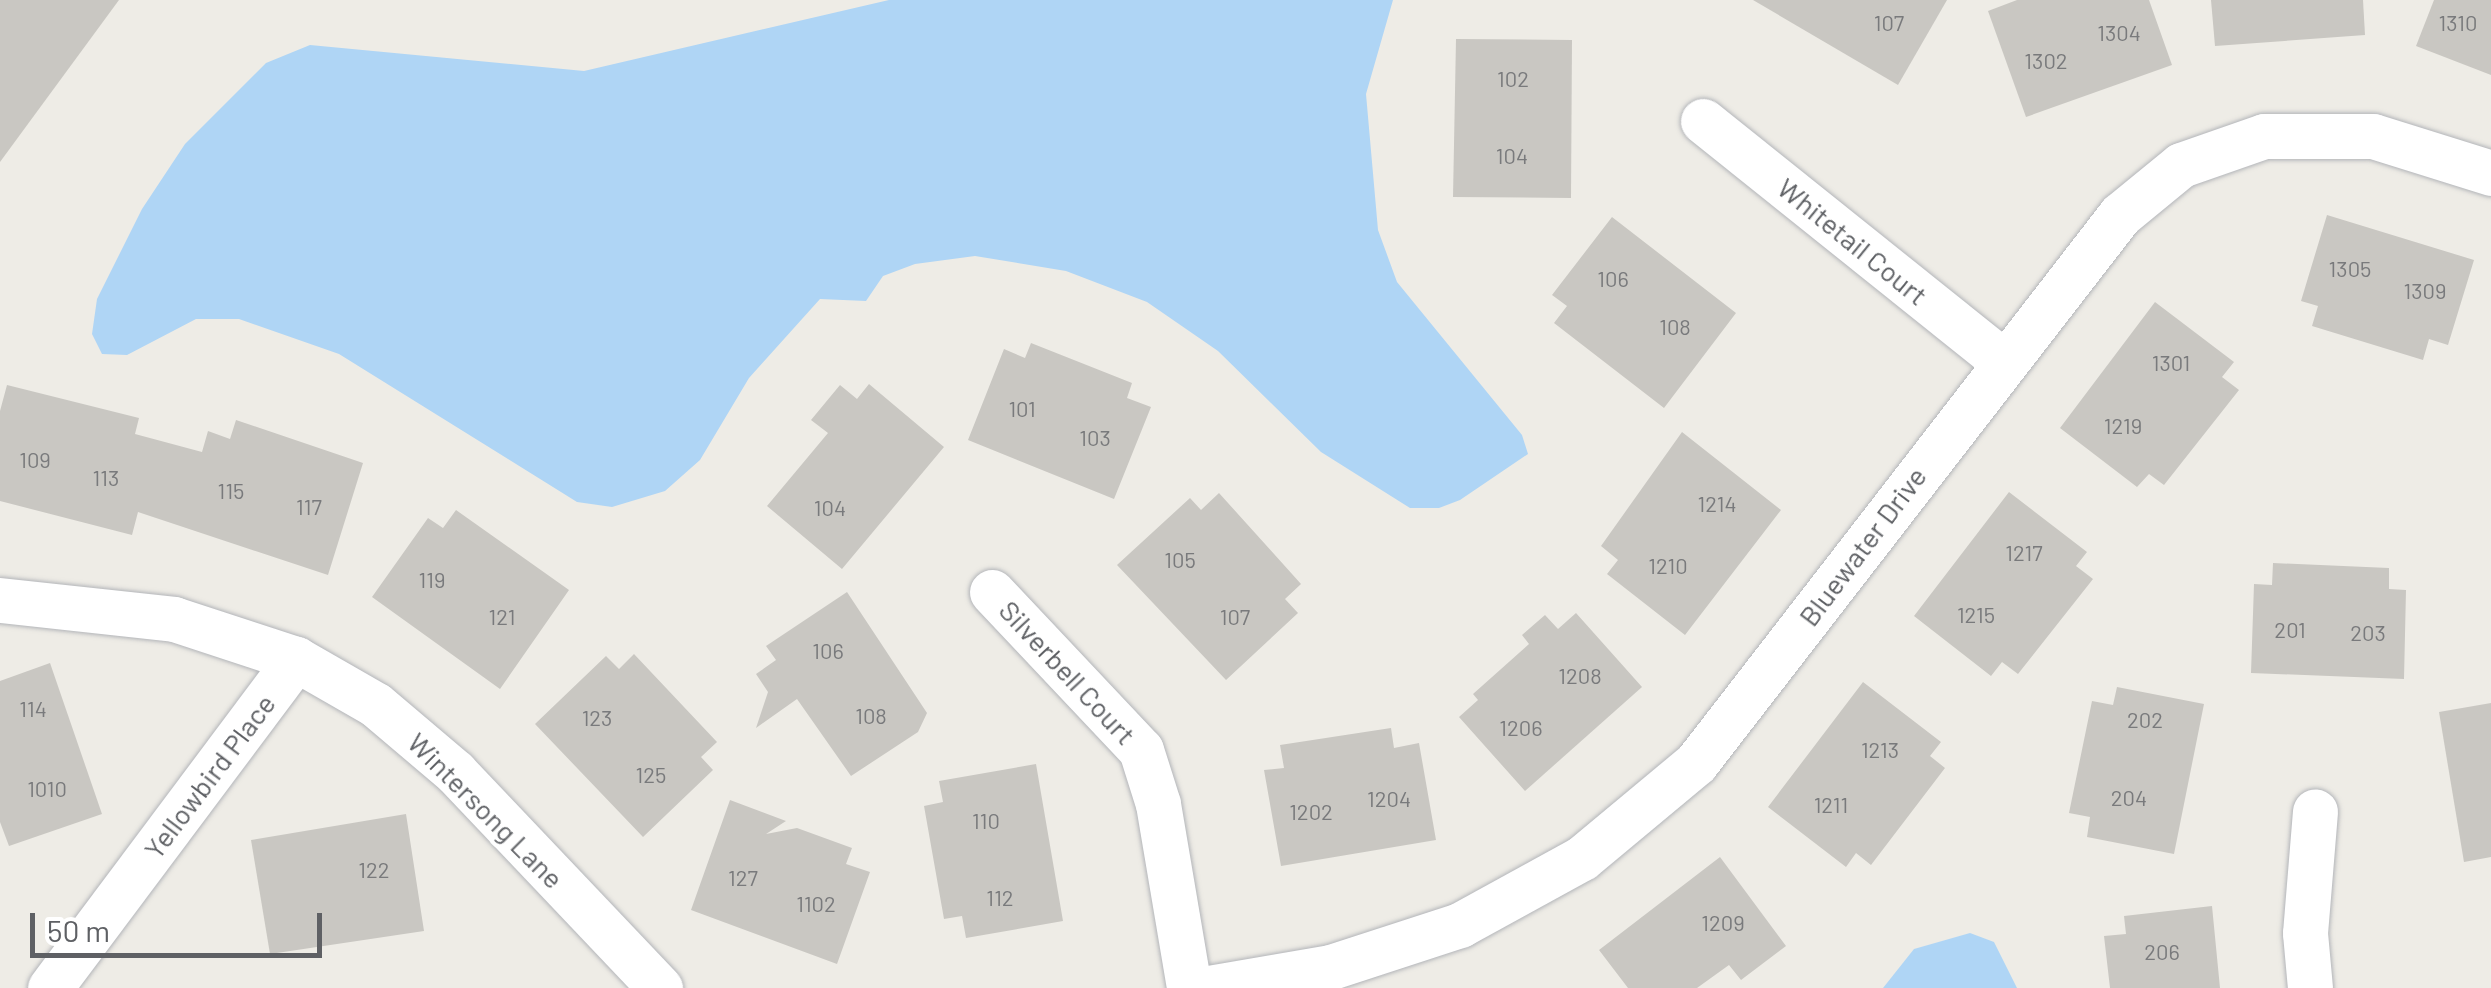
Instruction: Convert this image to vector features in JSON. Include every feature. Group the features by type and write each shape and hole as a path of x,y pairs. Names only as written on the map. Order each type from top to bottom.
{"street":[{"name":"Whitetail Court","path":"1703,121 2003,362"},
{"name":"Bluewater Drive","path":"1209,988 1331,967 1460,925 1582,858 1696,763 2120,215 2181,165 2264,136 2374,136 2491,173"},
{"name":"Silverbell Court","path":"992,592 1141,750 1158,804 1189,988"},
{"name":"Wintersong Lane","path":"0,600 174,619 296,660 376,705 456,772 660,988"},
{"name":"Yellowbird Place","path":"50,988 296,660"},
{"path":"2310,988 2306,933 2315,810"}],"water":[{"path":"889,0 1393,0 1366,94 1378,230 1397,282 1522,435 1528,454 1460,500 1439,508 1410,508 1321,452 1218,351 1147,302 1066,271 975,256 915,264 883,276 866,301 820,299 749,378 700,460 665,491 612,507 577,502 339,354 239,319 196,319 127,355 102,354 92,334 97,299 142,209 185,144 266,63 310,45 584,71"},
{"path":"1970,933 1994,942 2017,988 1883,988 1914,949"}],"building":[{"path":"0,0 119,0 0,162"},
{"path":"1753,0 1947,0 1898,85"},
{"path":"2017,0 2149,0 2172,65 2026,117 1988,11"},
{"path":"2211,0 2363,0 2365,35 2215,46"},
{"path":"2434,0 2491,0 2491,75 2416,46"},
{"path":"1456,39 1572,40 1571,198 1453,197"},
{"path":"2327,215 2474,260 2448,345 2429,339 2423,360 2312,326 2318,306 2301,301"},
{"path":"1612,217 1736,313 1664,408 1554,323 1567,306 1552,295"},
{"path":"2155,302 2234,362 2222,377 2239,390 2164,485 2149,474 2137,487 2060,428"},
{"path":"1031,343 1132,383 1127,398 1151,407 1114,499 968,440 1004,349 1025,358"},
{"path":"869,384 944,447 842,569 767,506 828,433 811,420 840,385 857,399"},
{"path":"7,385 139,418 135,434 202,452 208,431 230,439 236,420 363,463 328,575 138,512 132,535 0,501 0,411"},
{"path":"1682,432 1781,510 1685,635 1607,574 1618,560 1601,546"},
{"path":"2009,492 2087,552 2076,566 2093,579 2018,674 2002,662 1991,676 1914,616"},
{"path":"1219,493 1301,584 1285,599 1298,613 1226,680 1117,565 1190,498 1201,510"},
{"path":"456,510 569,590 500,689 372,597 428,518 443,528"},
{"path":"2273,563 2389,568 2389,589 2406,590 2404,679 2251,673 2254,584 2272,585"},
{"path":"847,592 927,713 918,732 851,776 797,699 756,728 768,692 756,674 776,660 766,646"},
{"path":"1576,613 1642,687 1525,791 1459,717 1478,700 1473,694 1529,644 1522,635 1545,615 1558,629"},
{"path":"634,654 717,742 701,757 713,770 643,837 535,724 606,656 619,669"},
{"path":"50,663 102,814 9,846 0,822 0,681"},
{"path":"1863,682 1941,742 1930,756 1945,768 1871,865 1856,853 1846,867 1768,807"},
{"path":"2117,687 2204,704 2174,854 2087,837 2090,817 2069,813 2092,701 2113,705"},
{"path":"2491,703 2491,857 2464,862 2439,712"},
{"path":"1391,728 1394,748 1419,743 1436,840 1281,866 1264,770 1284,768 1280,745"},
{"path":"1036,764 1063,921 966,938 962,916 944,919 924,806 943,802 939,781"},
{"path":"730,800 786,821 766,834 797,828 852,848 846,864 870,872 837,964 691,910"},
{"path":"406,814 424,931 270,954 251,840"},
{"path":"1720,857 1786,946 1741,980 1729,965 1697,988 1628,988 1599,950"},
{"path":"2212,906 2220,988 2110,988 2104,936 2126,934 2124,916"}]}
